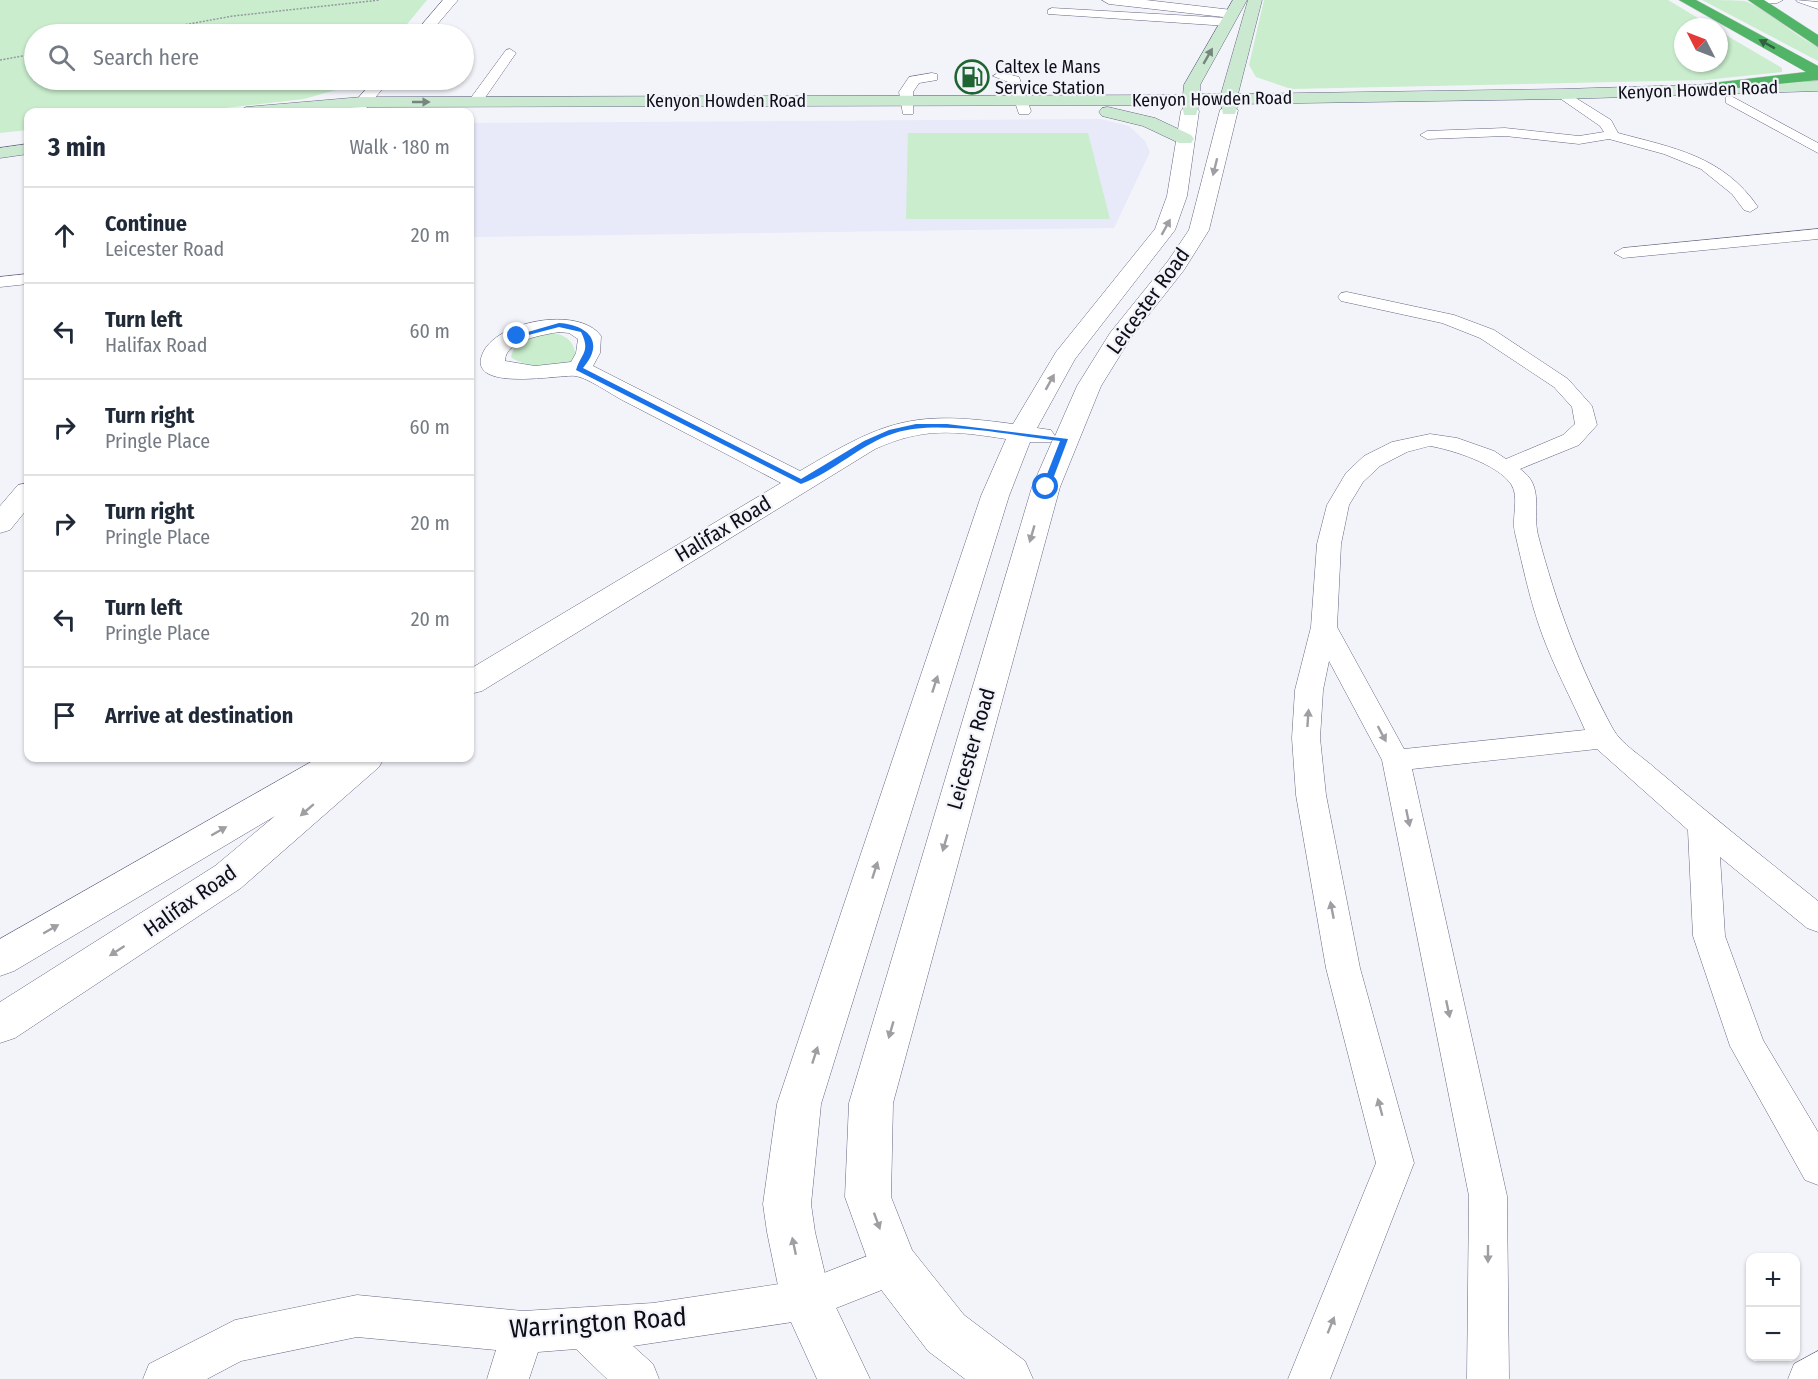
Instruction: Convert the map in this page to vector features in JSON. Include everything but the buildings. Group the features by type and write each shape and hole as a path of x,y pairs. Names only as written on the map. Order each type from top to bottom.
{"highway":[{"path":"1686,0 1818,74"},
{"path":"1757,0 1818,26"},
{"path":"1757,0 1818,42"},
{"path":"1704,89 1818,74"}],"street":[{"path":"431,24 451,0"},
{"path":"1109,0 1230,18"},
{"path":"1190,105 1192,85 1240,0"},
{"path":"1229,105 1244,78 1255,0"},
{"path":"1244,78 1309,97"},
{"name":"Kenyon Howden Road","path":"336,108 1229,105 1570,99 1704,89 1818,86"},
{"path":"358,107 373,90"},
{"name":"Kenyon Howden Road","path":"1229,105 1309,97 1731,100 1818,98"},
{"name":"Kenyon Howden Road","path":"1023,106 1104,111 1190,105"},
{"name":"Leicester Road","path":"844,1379 806,1300 787,1204 799,1104 995,496 1021,434 1064,357 1165,230 1177,196 1190,105"},
{"name":"Leicester Road","path":"1007,1379 946,1333 893,1266 868,1197 871,1103 1046,487 1089,386 1122,333 1176,265 1199,230 1229,105"},
{"path":"1104,111 1149,122 1185,139"},
{"path":"0,140 24,137"},
{"path":"0,153 24,150"},
{"path":"579,368 801,482"},
{"name":"Halifax Road","path":"474,682 866,443 908,428 947,426 1065,439"},
{"path":"0,524 24,496"},
{"name":"Halifax Road","path":"0,959 338,762"},
{"name":"Halifax Road","path":"0,1025 228,877 362,762"}],"lane":[{"path":"1757,0 1777,0"},
{"path":"1802,0 1818,6"},
{"path":"1052,12 1230,18"},
{"path":"472,107 510,53"},
{"path":"1000,76 1014,80 1023,106"},
{"path":"907,106 906,92 914,80 932,77"},
{"path":"1570,99 1606,123 1611,132 1609,135"},
{"path":"1731,100 1818,149"},
{"path":"1427,135 1505,132 1579,140 1609,135 1706,164 1739,189 1750,207"},
{"path":"1623,253 1818,234"},
{"path":"0,282 24,279"},
{"path":"1347,297 1447,320 1487,334 1561,384 1582,406 1586,425 1571,440 1506,467"},
{"path":"1309,1379 1395,1163 1343,968 1311,795 1306,738 1310,690 1324,627 1329,544 1338,505 1354,478 1372,461 1400,447 1430,440 1458,444 1506,467 1520,479 1526,492 1524,528 1543,600 1556,637 1603,738 1703,826 1818,920"},
{"path":"1324,627 1396,760 1488,1196 1488,1379"},
{"path":"1396,760 1603,738"},
{"path":"1703,826 1709,936 1748,1046 1818,1167"},
{"name":"Warrington Road","path":"164,1379 235,1341 357,1316 523,1332 653,1324 806,1300 893,1266"},
{"path":"583,1328 638,1379"},
{"path":"508,1379 523,1332"},
{"path":"1809,1379 1818,1372"}],"path":[{"path":"189,24 233,16 380,0"},
{"path":"0,60 24,56"}],"shaded area":[{"path":"1101,119 1129,126 1145,141 1150,152 1114,228 474,237 474,123"}],"green space":[{"path":"0,0 427,0 407,24 24,24 24,90 336,90 304,99 224,108 24,108 24,130 0,133"},
{"path":"1264,0 1668,0 1698,18 1674,18 1674,72 1728,72 1728,36 1782,68 1782,72 1705,80 1291,89 1256,77 1249,65"},
{"path":"1702,0 1745,1 1755,5 1818,47 1818,61"},
{"path":"908,133 1088,133 1110,219 906,219"},
{"path":"558,334 567,338 572,344 576,361 553,367 525,364 511,357 514,347 524,341 541,335"}],"place":[{"name":"Caltex le Mans Service Station","path":"972,77"}],"route":[{"path":"517,336 559,325 575,326 584,330 589,336 590,344 587,359 579,368 801,482 866,443 891,432 916,426 947,426 1065,439 1046,487"}]}
